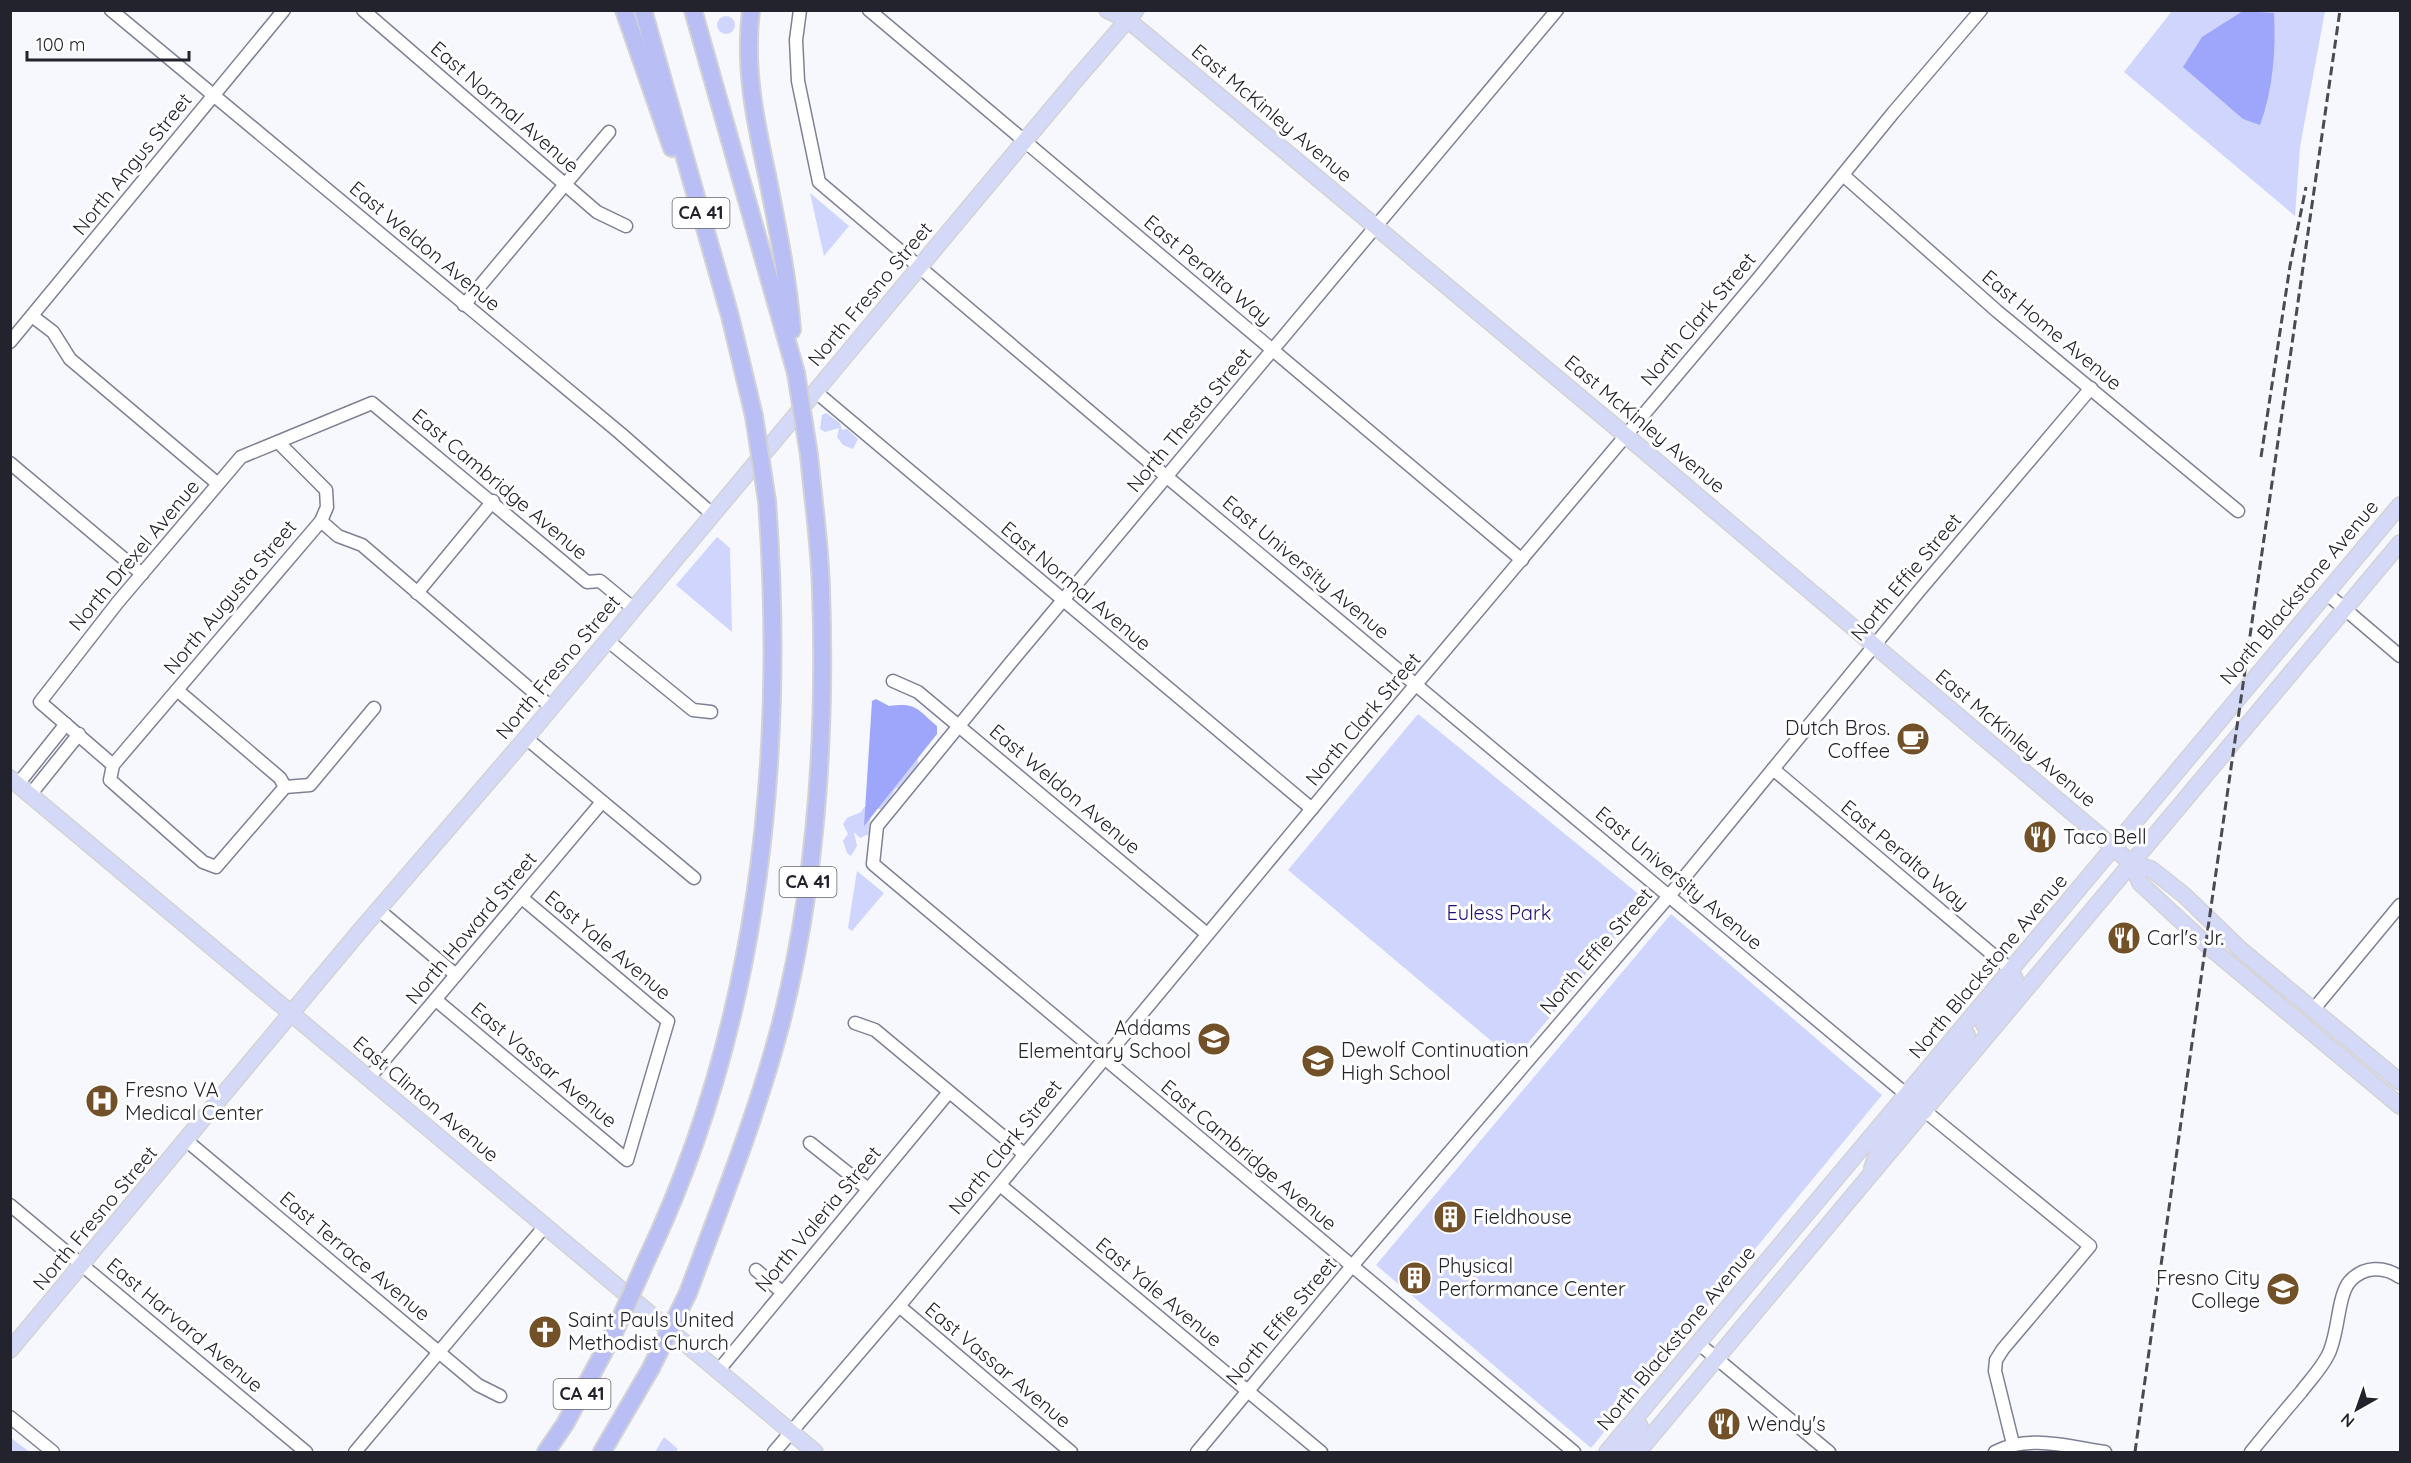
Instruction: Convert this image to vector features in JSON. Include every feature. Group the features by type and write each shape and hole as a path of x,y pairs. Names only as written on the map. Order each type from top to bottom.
{"highway":[{"path":"624,10 730,316"},
{"name":"CA 41","path":"546,1452 565,1424 614,1333 666,1220 717,1076 738,1000 753,918 764,829 771,734 772,586 767,501 754,416 730,316 643,10"},
{"name":"CA 41","path":"602,1452 651,1368 688,1293 756,1105 780,1024 804,912 818,785 822,679 821,588 809,454 795,373 693,10"},
{"path":"751,10 748,42 750,93 789,300 795,373"}],"main road":[{"name":"East McKinley Avenue","path":"1107,10 1130,14 1376,227 2114,848 2132,864 2140,883 2231,966 2400,1106"},
{"name":"North Fresno Street","path":"10,1350 526,738 1130,14"},
{"name":"North Blackstone Avenue","path":"1607,1452 2400,505"},
{"path":"1638,1452 2400,543"},
{"name":"East Clinton Avenue","path":"14,781 815,1452"},
{"name":"East McKinley Avenue","path":"2132,864 2151,869 2184,895 2241,950 2400,1082"},
{"path":"2231,966 2259,979 2303,1011 2313,1010"},
{"path":"1946,1086 1983,1026 2013,988 2015,979 2011,970"},
{"path":"1925,1111 1922,1104 1923,1096 1955,1055 1988,999"},
{"path":"2303,1025 2355,1056 2400,1094"},
{"path":"1870,1177 1879,1148 1905,1116 1908,1109 1907,1095"},
{"path":"1621,1452 1637,1432 1668,1380"}],"street":[{"name":"East Weldon Avenue","path":"111,10 620,433 712,514"},
{"name":"North Angus Street","path":"10,342 284,10"},
{"name":"East Normal Avenue","path":"363,10 597,212 626,226"},
{"name":"East University Avenue","path":"800,10 796,40 798,81 819,182 1167,477 1907,1095"},
{"name":"East Peralta Way","path":"869,10 1522,560"},
{"name":"North Thesta Street","path":"873,864 877,826 1557,10"},
{"name":"North Clark Street","path":"774,1452 899,1306 1207,934 1981,10"},
{"path":"464,305 609,132"},
{"name":"East Home Avenue","path":"1843,175 1998,312 2238,511"},
{"path":"32,316 53,332 69,359 218,484"},
{"name":"North Effie Street","path":"1197,1452 1352,1266 1670,896 1874,645 2091,388"},
{"name":"East Normal Avenue","path":"816,392 1312,809"},
{"name":"North Drexel Avenue","path":"66,724 39,702 142,574 241,457 372,404"},
{"name":"East Cambridge Avenue","path":"372,404 493,501 587,582 600,581 634,609"},
{"path":"278,441 326,490 327,507 321,521"},
{"path":"10,463 142,574"},
{"path":"417,593 493,501"},
{"name":"North Augusta Street","path":"113,765 321,521 338,536 362,545 551,707"},
{"path":"2326,593 2400,656"},
{"path":"607,640 693,710 711,712"},
{"name":"East Weldon Avenue","path":"893,681 918,692 959,725 1207,934"},
{"path":"177,690 280,778 285,787"},
{"path":"14,781 66,724 113,765 110,780 203,862 216,867 285,787 310,785 374,708"},
{"path":"30,795 79,734"},
{"path":"526,738 694,878"},
{"name":"East Peralta Way","path":"1773,769 2011,970"},
{"name":"North Howard Street","path":"369,1078 602,802"},
{"name":"East Cambridge Avenue","path":"873,864 1574,1452"},
{"name":"East Yale Avenue","path":"522,898 668,1021 627,1160"},
{"path":"2313,1010 2400,905"},
{"path":"380,911 456,975"},
{"name":"East Vassar Avenue","path":"436,1000 627,1160"},
{"path":"855,1023 875,1030 1024,1154"},
{"name":"North Valeria Street","path":"718,1371 949,1092"},
{"path":"1925,1111 2090,1246 1996,1360 1998,1386 2013,1444"},
{"name":"East Terrace Avenue","path":"187,1141 478,1385 501,1396"},
{"path":"810,1143 867,1189"},
{"name":"East Yale Avenue","path":"1000,1185 1321,1452"},
{"name":"East Harvard Avenue","path":"10,1205 306,1452"},
{"path":"355,1452 545,1226"},
{"path":"2251,1452 2325,1361 2336,1336 2343,1293 2350,1281 2361,1272 2376,1269 2387,1270 2400,1276"},
{"path":"756,1270 782,1292"},
{"name":"East Vassar Avenue","path":"899,1306 1071,1452"},
{"path":"1698,1343 1829,1452"},
{"path":"10,1417 53,1452"},
{"path":"1995,1452 2013,1444 2035,1442 2105,1452"}],"green space":[{"path":"2172,11 2325,11 2300,147 2295,216 2124,72"},
{"path":"726,16 732,19 735,25 732,31 726,34 720,31 717,25 720,19"},
{"path":"810,193 849,226 824,256"},
{"path":"832,326 839,329 844,340 832,341 827,337"},
{"path":"826,413 840,423 842,430 847,429 858,439 853,449 843,445 837,437 839,428 825,432 820,429 822,415"},
{"path":"717,537 730,548 732,632 676,585"},
{"name":"Euless Park","path":"1418,714 1647,901 1514,1060 1288,870"},
{"path":"917,757 917,767 901,790 896,788 884,809 875,809 870,818 869,834 860,838 854,832 857,846 851,856 847,853 843,841 848,834 843,824 847,818 861,812 864,807 870,808"},
{"path":"857,871 884,893 852,931 848,928"},
{"path":"1671,914 1882,1095 1591,1448 1376,1265"},
{"path":"10,1437 28,1451 11,1452"},
{"path":"664,1437 678,1449 675,1452 655,1452"}],"water":[{"path":"2243,11 2274,13 2273,70 2260,125 2243,119 2183,67 2202,37"},
{"path":"876,699 889,706 905,705 916,708 937,726 937,734 864,826 872,701"}],"railway":[{"path":"2135,1452 2340,10"},
{"path":"2261,457 2290,266 2306,187"}],"place":[{"name":"Dutch Bros. Coffee","path":"1913,739"},
{"name":"Taco Bell","path":"2040,837"},
{"name":"Carl's Jr.","path":"2124,938"},
{"name":"Addams Elementary School","path":"1214,1039"},
{"name":"Dewolf Continuation High School","path":"1318,1061"},
{"name":"Fresno VA Medical Center","path":"102,1101"},
{"name":"Fieldhouse","path":"1450,1217"},
{"name":"Physical Performance Center","path":"1415,1278"},
{"name":"Fresno City College","path":"2283,1289"},
{"name":"Saint Pauls United Methodist Church","path":"545,1332"},
{"name":"Wendy's","path":"1724,1424"}]}
